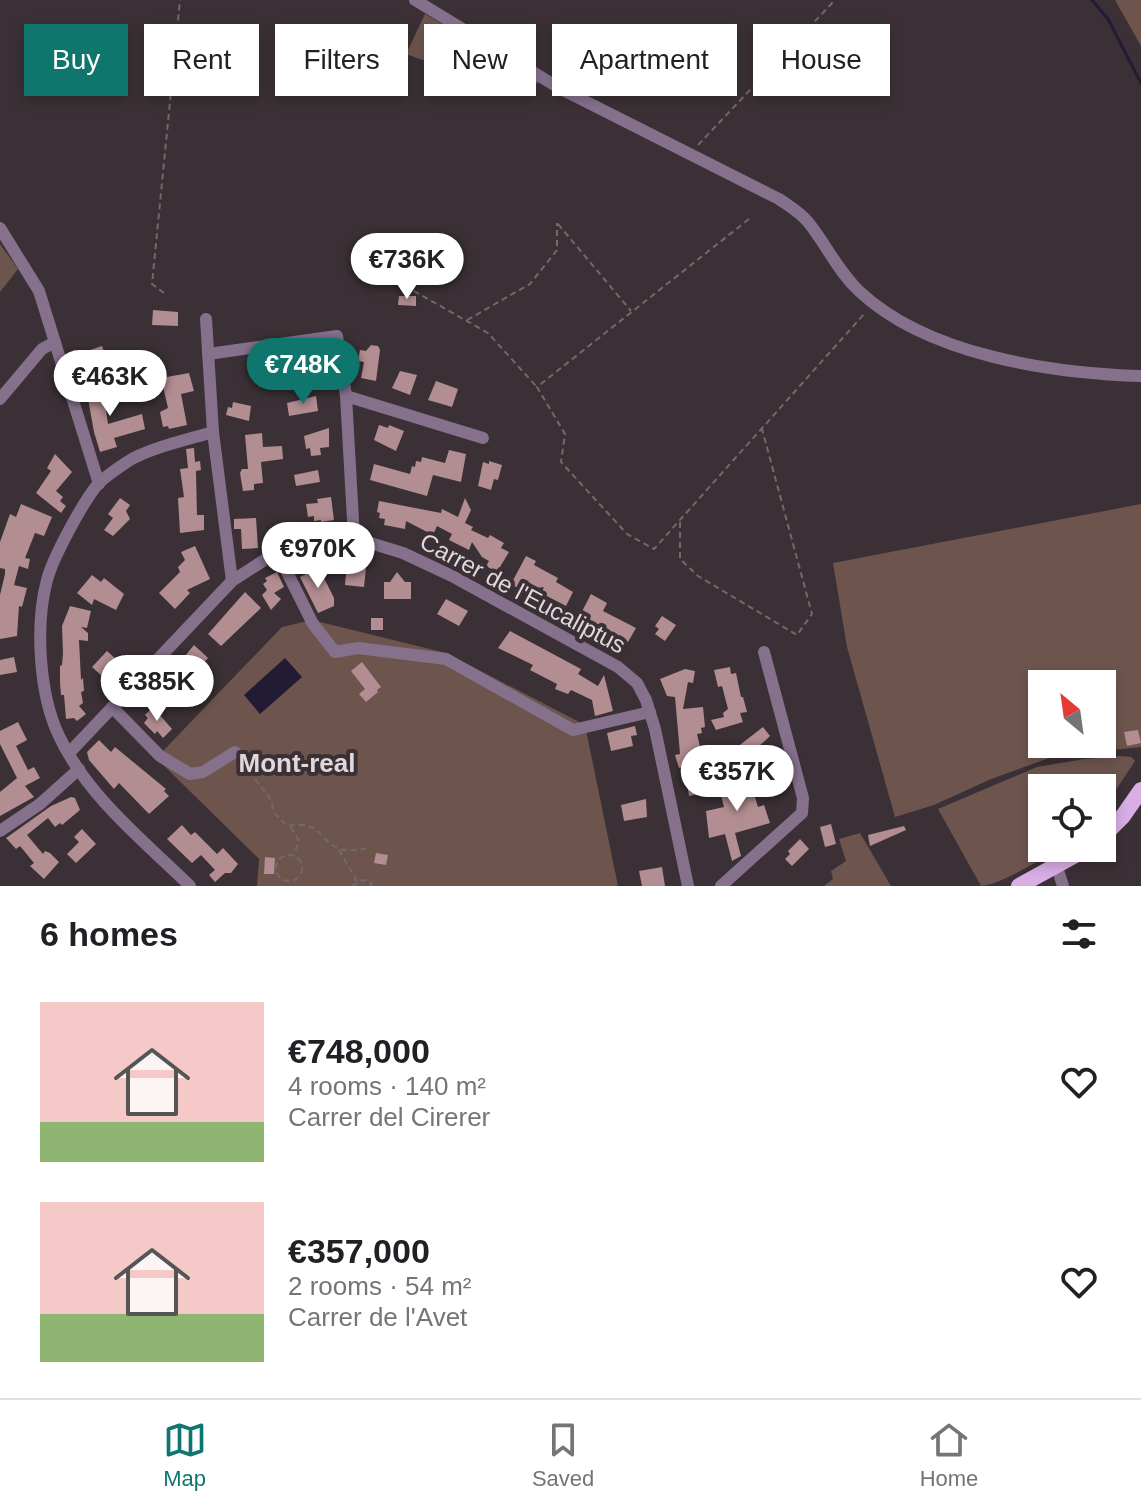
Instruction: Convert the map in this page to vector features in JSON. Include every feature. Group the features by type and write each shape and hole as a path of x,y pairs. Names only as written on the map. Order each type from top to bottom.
{"main road":[{"path":"1116,823 1141,790"},
{"path":"1019,886 1065,862"}],"street":[{"path":"415,0 559,88 689,155 754,184 799,213 843,275 874,303 927,334 962,348 1012,361 1072,371 1141,376"},
{"path":"0,228 39,291 99,484"},
{"path":"206,319 213,432 232,581"},
{"path":"0,399 53,336"},
{"path":"208,354 337,336 346,396 354,538"},
{"path":"346,396 483,438"},
{"path":"190,886 115,813 79,769 59,736 43,673 41,626 47,580 63,541 99,484 130,459 213,432"},
{"name":"Carrer de l'Eucaliptus","path":"69,753 232,581 286,546 354,538 403,553 452,576 618,667 637,683 650,712 688,886"},
{"path":"277,552 313,624 335,652 358,648 446,659 573,730 650,712"},
{"path":"721,886 802,813 803,798 764,652"},
{"path":"112,707 160,756 190,774 203,772 235,752"},
{"path":"0,831 40,804 79,769"},
{"path":"1057,867 1063,886"}],"path":[{"path":"164,293 152,284 180,0"},
{"path":"689,155 835,0"},
{"path":"537,387 749,219"},
{"path":"467,321 530,284 557,250 557,223 631,312"},
{"path":"405,286 488,333 537,387 565,434 561,462 627,534 654,549 874,303"},
{"path":"679,521 680,559 698,576 797,635 812,614 762,428"},
{"path":"235,752 271,800 274,813 287,826 300,824 314,828 338,848 358,883"},
{"path":"291,825 299,841 294,855"},
{"path":"338,848 366,849"},
{"path":"294,855 302,864 302,872 297,879 285,880 276,870 281,857 294,855"},
{"path":"297,879 300,886"},
{"path":"352,886 362,880 370,881 372,886"}],"shaded area":[{"path":"1115,0 1141,0 1141,46"},
{"path":"425,14 442,24 424,24 424,60 408,55"},
{"path":"0,244 18,269 0,292"},
{"path":"1141,504 1141,747 1116,750 1116,670 1028,670 1028,758 1049,758 991,779 934,805 895,817 847,647 833,563"},
{"path":"316,619 446,653 585,725 618,886 257,886 259,859 150,752 162,752 282,627"},
{"path":"285,658 302,677 260,714 244,695"},
{"path":"1131,757 1135,761 1116,790 1116,774 1028,774 1028,862 1037,862 981,886 938,809 1037,767"},
{"path":"860,833 891,886 824,886 833,879 831,871 846,861 839,839"}],"building":[{"path":"399,296 416,296 416,306 398,305"},
{"path":"153,310 178,312 178,326 152,325"},
{"path":"371,345 378,346 380,350 376,381 361,378 364,362 358,361 360,350 366,351"},
{"path":"102,346 107,359 76,371 70,354 74,350 81,353"},
{"path":"400,371 417,375 410,395 392,388"},
{"path":"189,373 194,391 181,394 187,425 169,429 168,426 163,427 160,412 168,408 161,378"},
{"path":"118,380 120,389 110,391 112,403 105,404 108,424 142,414 145,429 114,438 117,447 100,452 87,393 102,390 101,383"},
{"path":"436,381 458,389 452,407 428,400"},
{"path":"316,396 318,411 289,416 287,403"},
{"path":"233,402 251,406 249,421 226,415"},
{"path":"379,425 404,431 396,451 374,440"},
{"path":"329,428 329,447 320,448 321,455 311,456 310,448 306,449 304,436"},
{"path":"262,433 263,447 282,446 283,459 261,462 263,483 254,484 254,490 243,491 240,473 242,469 248,469 245,435"},
{"path":"194,448 195,462 200,461 201,470 196,471 197,515 204,515 204,530 180,533 178,498 184,497 180,469 188,468 186,449"},
{"path":"449,450 466,454 461,482 433,475 427,496 370,480 374,464 410,474 412,466 415,467 416,461 421,462 422,457 445,463"},
{"path":"55,454 72,472 56,491 63,497 60,501 66,506 61,513 36,493 51,471 47,468"},
{"path":"489,461 502,465 491,490 478,486 483,462 489,464"},
{"path":"318,470 320,482 296,486 294,475"},
{"path":"331,497 334,520 321,522 314,521 314,516 308,517 306,504"},
{"path":"120,498 130,505 126,511 130,519 113,536 104,530 113,518 108,514"},
{"path":"465,498 471,510 465,523 473,527 471,530 504,543 501,548 509,552 497,572 486,566 489,561 482,557 472,542 469,550 449,540 452,534 437,526 433,535 406,521 405,529 384,525 385,519 379,518 380,513 377,512 379,501 441,513 442,509 458,517"},
{"path":"21,504 52,517 44,536 35,533 25,558 30,559 28,569 19,566 14,585 27,588 22,607 19,606 17,636 0,639 0,595 5,569 0,568 0,542 10,514 16,517"},
{"path":"256,518 258,548 242,549 241,529 234,529 234,519"},
{"path":"195,546 210,579 187,590 190,593 175,609 159,593 180,572 178,567 185,560 181,552"},
{"path":"526,556 573,592 566,606 541,593 544,587 521,590 511,584"},
{"path":"347,562 366,568 364,587 345,585"},
{"path":"319,568 334,598 334,606 318,613 300,577"},
{"path":"277,572 284,587 274,593 281,599 271,610 262,595 267,590 263,584 267,581 265,578"},
{"path":"397,572 405,582 411,582 411,599 384,599 384,582 390,582"},
{"path":"92,575 101,582 104,578 124,594 116,610 94,599 92,605 77,593"},
{"path":"245,592 261,608 221,646 208,634"},
{"path":"591,594 607,603 603,611 636,628 628,642 616,636 609,648 574,627"},
{"path":"446,599 468,611 459,626 437,614"},
{"path":"70,606 91,611 87,628 81,627 88,633 88,641 79,640 84,691 81,692 83,703 79,706 86,714 77,721 74,718 66,719 60,683 62,626"},
{"path":"662,616 676,625 665,641 655,634 659,629 655,626"},
{"path":"371,618 383,618 383,630 371,630"},
{"path":"510,631 581,669 578,674 598,686 604,675 613,711 595,716 592,700 571,690 568,694 555,689 557,684 530,670 533,665 498,648"},
{"path":"194,645 208,658 171,701 158,689"},
{"path":"107,651 126,668 114,681 92,667"},
{"path":"14,657 17,672 0,675 0,660"},
{"path":"362,662 381,687 366,702 359,694 365,689 351,671"},
{"path":"730,667 731,674 736,673 747,712 740,713 743,722 716,730 711,720 724,717 723,713 728,709 714,670"},
{"path":"685,669 695,671 693,683 688,682 683,709 703,707 705,727 701,728 702,733 697,734 703,760 708,759 715,791 689,796 684,767 679,768 675,755 680,754 675,697 667,696 660,679"},
{"path":"153,707 172,729 163,738 144,723 148,718 145,715"},
{"path":"18,722 27,740 16,746 28,770 34,767 40,778 25,786 34,797 0,816 0,792 17,778 0,744 0,731"},
{"path":"635,726 637,735 631,736 633,746 611,751 607,733"},
{"path":"763,727 770,736 741,763 732,751"},
{"path":"1138,730 1141,743 1127,746 1124,732"},
{"path":"99,740 111,752 115,747 166,789 164,791 169,796 149,814 119,783 114,789 89,760 87,752"},
{"path":"747,771 758,807 764,805 770,823 735,833 741,856 732,861 725,834 709,838 706,811 724,807 721,795 733,792 729,777"},
{"path":"75,798 80,810 55,827 48,818 27,835 43,854 45,851 50,853 59,862 44,879 30,866 34,863 20,846 16,849 6,838 51,806"},
{"path":"646,799 647,817 624,821 621,805"},
{"path":"831,824 836,844 825,847 820,827"},
{"path":"182,825 191,835 195,832 217,854 223,848 238,864 231,873 225,873 215,882 209,875 215,870 201,855 192,863 167,839"},
{"path":"904,826 906,830 870,846 868,835"},
{"path":"82,829 96,844 76,863 67,854 79,842 74,837"},
{"path":"800,839 809,849 792,866 785,859"},
{"path":"376,853 388,855 386,865 374,863"},
{"path":"265,857 275,858 274,874 264,874"},
{"path":"662,867 665,886 642,886 639,871"}],"waterway":[{"path":"1092,0 1108,19 1141,83"}],"district":[{"name":"Mont-real","path":"297,763"}]}
